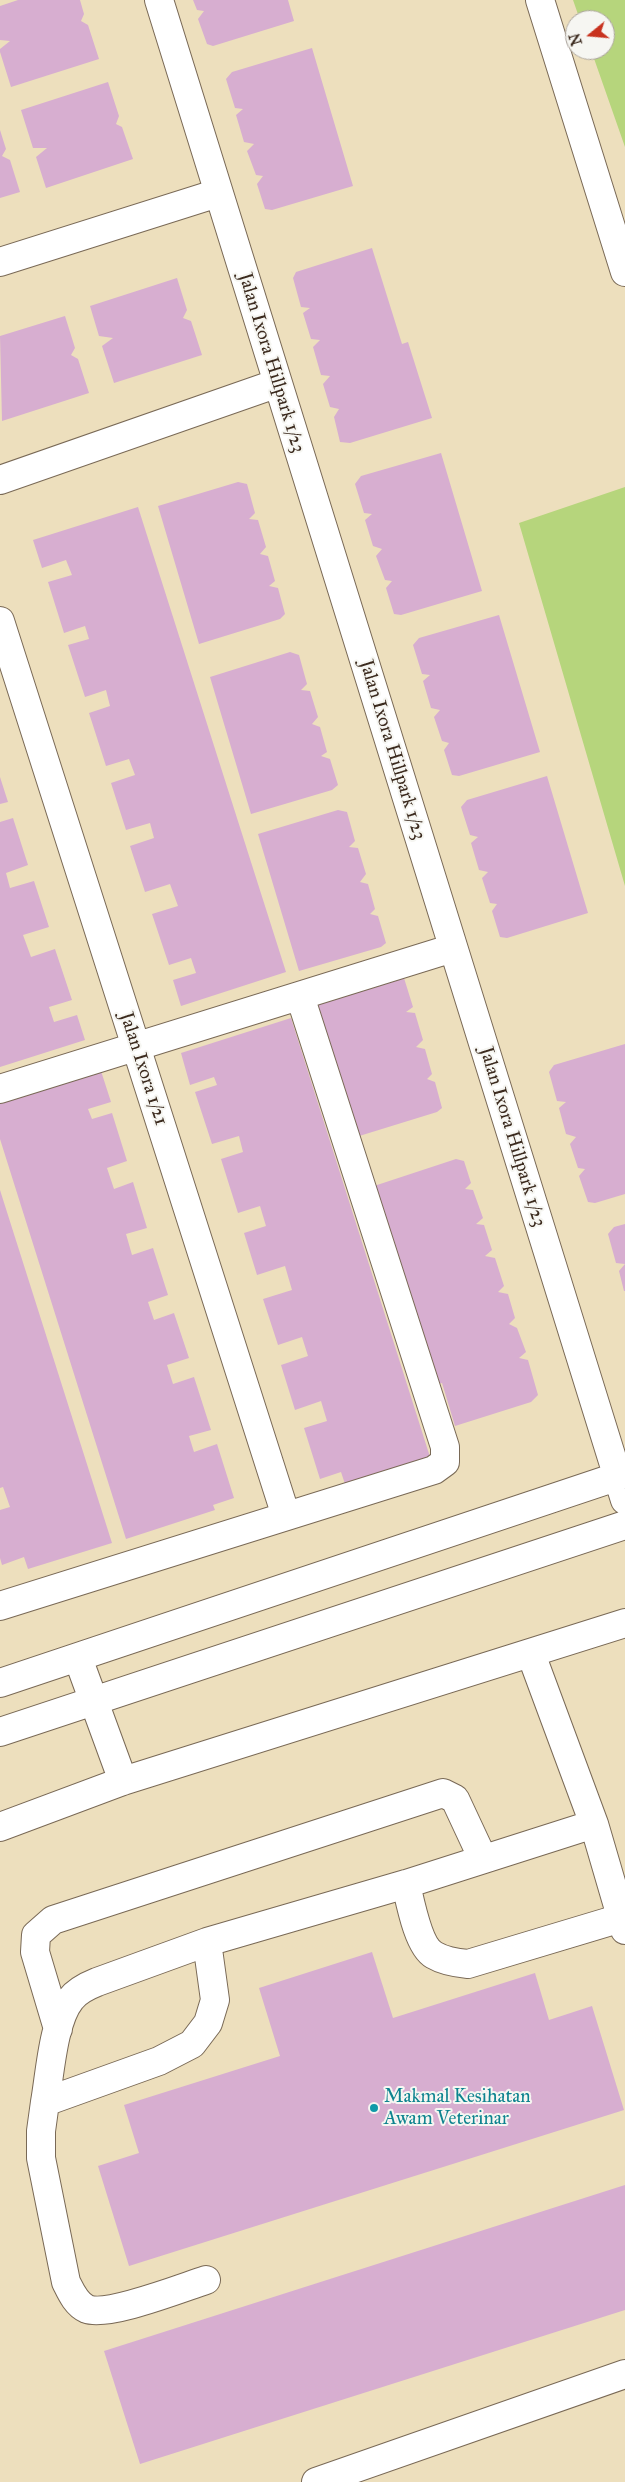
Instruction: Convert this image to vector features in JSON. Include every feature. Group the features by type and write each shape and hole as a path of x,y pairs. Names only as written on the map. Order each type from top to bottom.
{"street":[{"name":"Jalan Ixora Hillpark 1/23","path":"159,0 453,948 622,1484"},
{"path":"540,0 625,272"},
{"path":"0,262 218,194"},
{"path":"0,480 278,383"},
{"name":"Jalan Ixora 1/21","path":"0,621 286,1516"},
{"path":"0,1089 453,948"},
{"path":"0,1606 434,1470 445,1462 445,1447 300,996"},
{"path":"0,1683 622,1484"},
{"path":"0,1732 625,1525"},
{"path":"0,1826 122,1781 625,1623"},
{"path":"406,1884 420,1935 432,1955 452,1962 468,1964 623,1924 594,1824 531,1654"},
{"path":"78,1658 122,1781"},
{"path":"58,2029 35,1952 36,1935 53,1920 443,1793 455,1800 483,1859"},
{"path":"206,2280 109,2310 87,2309 74,2298 66,2282 41,2158 41,2131 58,2029 70,2000 81,1990 97,1982 207,1942 406,1884 594,1824"},
{"path":"45,2102 159,2061 192,2044 208,2023 215,2000 207,1942"},
{"path":"316,2482 625,2374"}],"green space":[{"path":"573,0 625,0 625,147 595,60 615,60 615,10 576,10"},
{"path":"625,487 625,886 519,523"}],"building":[{"path":"18,0 80,0 84,14 81,21 88,25 99,59 11,87 0,52 0,49 10,41 0,40 0,6"},
{"path":"193,0 288,0 294,21 213,46 207,44 198,19 204,11 197,10"},
{"path":"312,48 353,186 272,210 265,209 257,184 263,176 256,175 247,151 254,144 244,142 236,115 243,109 235,108 226,79 232,72"},
{"path":"108,82 119,116 116,124 122,127 133,159 46,188 36,157 47,148 33,148 21,110"},
{"path":"0,130 6,149 2,156 10,160 20,192 0,198"},
{"path":"372,248 402,344 408,342 432,418 350,443 340,442 334,417 339,409 330,407 323,384 330,376 321,375 313,347 320,340 311,339 303,313 310,308 301,307 293,278 296,272"},
{"path":"177,278 187,310 183,318 191,321 202,355 114,383 102,346 113,338 99,336 90,306"},
{"path":"65,316 75,348 71,355 78,359 89,393 2,421 0,336"},
{"path":"441,453 482,591 401,615 394,614 386,588 392,581 385,580 376,556 382,549 373,546 365,520 372,514 364,513 355,484 361,476"},
{"path":"238,482 247,484 255,513 249,519 258,520 266,547 260,554 268,556 275,581 269,586 278,588 285,614 280,619 199,644 158,506"},
{"path":"138,507 286,972 181,1006 173,980 196,973 191,958 169,965 152,914 178,906 170,884 145,892 130,846 154,838 150,823 126,830 111,783 135,775 129,759 106,766 89,713 110,706 106,690 85,697 68,645 89,639 85,626 64,633 48,582 72,575 66,560 42,568 33,540"},
{"path":"499,615 540,752 459,776 452,775 444,750 449,743 442,741 434,717 440,710 431,708 423,681 430,675 422,674 413,645 419,638"},
{"path":"290,652 299,655 307,684 301,690 310,691 318,717 312,724 320,727 327,752 321,756 330,759 338,785 332,790 251,814 210,677"},
{"path":"547,776 588,913 507,938 500,937 492,911 497,904 490,903 482,878 488,872 479,870 471,843 478,837 470,835 461,807 467,800"},
{"path":"0,777 8,802 0,804"},
{"path":"338,810 347,812 355,841 349,847 358,848 366,874 360,882 368,884 375,909 370,914 378,916 386,943 381,947 299,971 258,834"},
{"path":"13,818 28,865 6,873 10,888 34,881 49,927 23,935 31,957 55,949 72,1000 49,1007 54,1022 77,1015 85,1040 0,1067 0,822"},
{"path":"395,975 404,978 413,1007 406,1012 415,1013 423,1040 416,1047 425,1049 432,1074 427,1079 435,1082 442,1108 437,1112 356,1137 315,999"},
{"path":"291,1018 430,1457 345,1484 341,1472 320,1479 304,1428 327,1421 321,1401 295,1410 281,1365 308,1356 302,1337 278,1345 263,1299 292,1290 285,1266 257,1275 244,1233 266,1226 260,1206 238,1213 221,1159 243,1152 239,1136 212,1144 195,1092 217,1085 214,1077 190,1085 181,1053"},
{"path":"625,1044 625,1194 595,1203 588,1202 579,1176 585,1169 578,1168 570,1144 576,1137 566,1134 559,1108 566,1102 557,1101 549,1072 554,1065"},
{"path":"101,1071 111,1102 88,1109 92,1119 112,1113 127,1161 107,1168 114,1189 133,1182 147,1228 126,1234 132,1255 153,1248 168,1295 148,1302 154,1320 174,1313 189,1358 167,1365 173,1384 194,1377 211,1430 189,1436 194,1452 217,1444 234,1498 213,1505 215,1510 126,1539 0,1139 0,1103"},
{"path":"456,1159 464,1161 471,1183 465,1189 473,1190 483,1218 476,1224 484,1225 492,1250 485,1256 495,1258 504,1286 498,1292 508,1294 515,1318 509,1324 517,1328 526,1352 519,1358 528,1360 538,1395 531,1402 455,1426 442,1383 437,1384 374,1186"},
{"path":"0,1190 112,1543 28,1569 24,1557 2,1565 0,1558 0,1510 10,1507 3,1487 0,1488"},
{"path":"625,1224 625,1264 616,1263 608,1234 614,1227"},
{"path":"625,1264 625,1291 624,1291 619,1271"},
{"name":"Makmal Kesihatan Awam Veterinar","path":"372,1952 393,2018 535,1973 549,2020 592,2006 624,2110 129,2266 98,2166 139,2153 124,2105 280,2056 259,1988"},
{"path":"625,2185 625,2310 140,2464 104,2351"}],"place":[{"name":"Makmal Kesihatan Awam Veterinar","path":"374,2108"}]}
